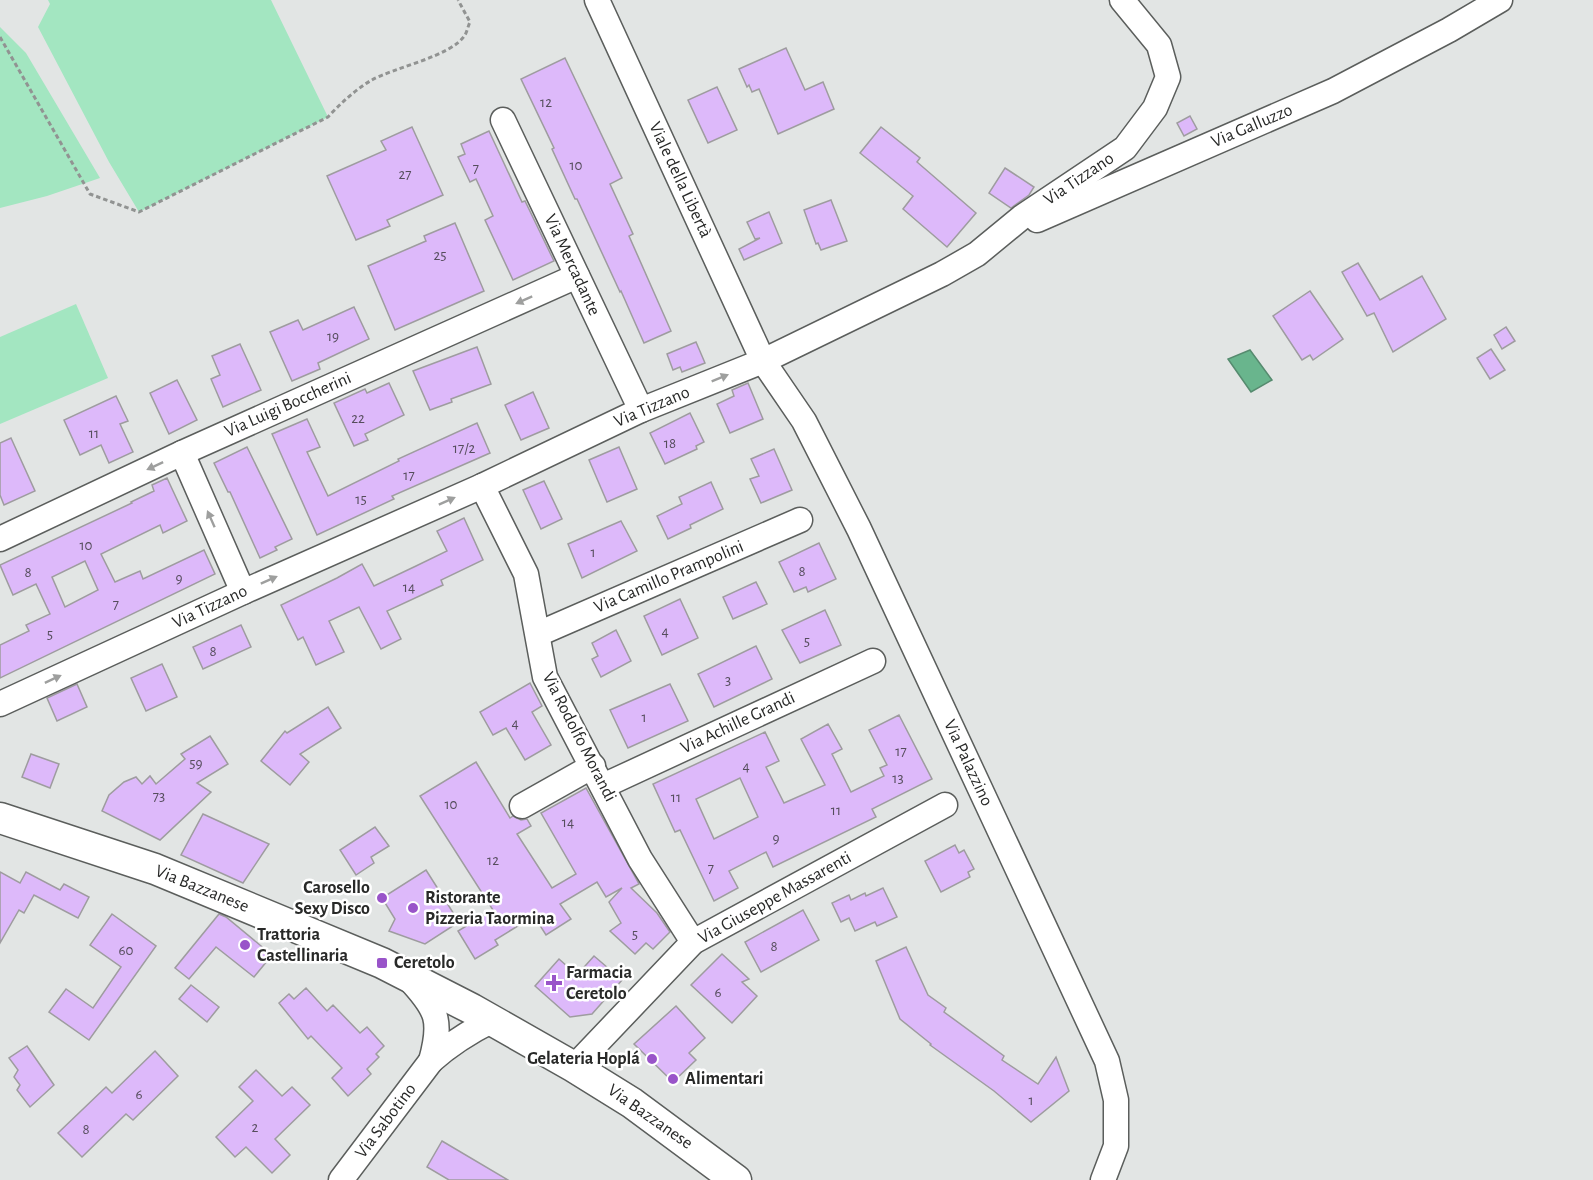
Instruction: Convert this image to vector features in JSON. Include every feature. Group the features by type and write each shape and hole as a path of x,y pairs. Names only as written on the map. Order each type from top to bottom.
{"main road":[{"name":"Via Bazzanese","path":"0,818 155,869 382,963 464,1004 574,1067 632,1103 736,1180"}],"street":[{"name":"Viale della Libertà","path":"597,0 763,361"},
{"name":"Via Tizzano","path":"0,704 243,591 482,486 641,410 763,361 942,274 977,254 1022,217 1125,148 1155,108 1168,77 1159,45 1122,0"},
{"name":"Via Galluzzo","path":"997,238 1333,91 1449,30 1500,0"},
{"name":"Via Mercadante","path":"503,120 641,410"},
{"name":"Via Luigi Boccherini","path":"0,539 182,453 577,276"},
{"name":"Via Palazzino","path":"763,361 804,421 859,529 1107,1061 1116,1100 1116,1146 1102,1180"},
{"path":"182,453 243,591"},
{"name":"Via Rodolfo Morandi","path":"482,486 526,574 545,677 640,859 693,942"},
{"name":"Via Camillo Prampolini","path":"538,634 800,520"},
{"name":"Via Achille Grandi","path":"522,806 873,661"},
{"name":"Via Giuseppe Massarenti","path":"574,1067 693,942 945,805"},
{"path":"406,975 428,999 435,1015 438,1027 433,1055"},
{"path":"433,1055 464,1004"},
{"path":"433,1055 493,1020"},
{"name":"Via Sabotino","path":"341,1180 433,1055"}],"path":[{"path":"0,38 90,194 139,212 328,117 349,96 372,80 458,43 466,34 470,22 458,0"}],"shaded area":[{"path":"48,0 271,0 328,117 139,212 109,162 38,27 50,4"},
{"path":"0,27 26,53 100,178 47,196 0,208"},
{"path":"76,304 108,378 0,424 0,337"},
{"path":"1250,350 1272,380 1251,392 1228,359"}],"building":[{"path":"786,48 805,90 823,82 834,109 778,134 759,89 752,92 749,85 747,87 739,69"},
{"path":"565,58 622,178 610,184 633,234 629,236 671,331 644,343 521,79"},
{"path":"717,87 737,130 708,143 688,100"},
{"path":"1190,116 1197,129 1184,136 1177,123"},
{"path":"412,127 443,195 387,220 390,226 356,240 327,176 386,150 381,141"},
{"path":"881,127 920,158 917,162 976,213 947,247 903,209 913,196 860,153"},
{"path":"489,131 522,202 525,201 554,261 513,280 485,220 493,216 476,179 470,182 458,157 465,154 461,144"},
{"path":"1005,168 1034,187 1029,195 1011,208 989,193"},
{"path":"831,200 847,241 821,250 818,243 816,244 804,210"},
{"path":"769,212 782,243 744,260 739,249 760,238 755,239 747,222"},
{"path":"455,223 484,291 395,330 368,266 426,241 424,236"},
{"path":"1358,263 1380,300 1422,276 1446,319 1393,352 1374,313 1367,316 1342,272"},
{"path":"1310,291 1343,339 1313,360 1310,355 1302,360 1273,316"},
{"path":"354,307 369,339 318,363 320,369 292,381 270,332 298,320 303,330"},
{"path":"1506,327 1515,341 1502,349 1494,335"},
{"path":"696,342 705,363 682,372 680,367 673,370 667,354"},
{"path":"240,344 261,390 223,407 211,379 220,375 212,356"},
{"path":"477,347 491,384 451,399 452,402 430,410 413,371"},
{"path":"1491,349 1505,370 1490,379 1477,358"},
{"path":"177,380 197,420 169,434 150,393"},
{"path":"389,383 404,415 365,434 368,440 354,446 334,403 365,389 367,393"},
{"path":"748,383 763,419 730,433 717,404 734,396 732,390"},
{"path":"533,392 549,428 521,440 505,405"},
{"path":"116,396 128,421 120,424 133,452 109,463 101,445 80,455 64,420"},
{"path":"690,413 704,442 696,446 697,449 665,464 650,433"},
{"path":"307,419 320,447 307,452 328,496 399,461 398,459 477,423 490,453 392,496 394,499 317,535 272,434"},
{"path":"11,438 35,491 4,505 0,495 0,443"},
{"path":"247,447 292,539 275,547 277,550 260,558 214,463"},
{"path":"619,447 637,489 607,502 589,460"},
{"path":"774,449 792,490 761,503 750,479 759,476 751,459"},
{"path":"167,478 187,521 163,533 160,525 101,554 115,582 140,571 143,579 204,550 215,574 0,678 0,645 29,631 26,625 50,614 36,584 13,595 0,565 132,503 154,491 152,485","holes":["85,561 98,590 65,607 52,577"]},
{"path":"544,481 562,519 541,529 523,490"},
{"path":"711,482 723,509 668,539 657,516 682,504 679,497"},
{"path":"464,518 483,560 441,580 443,585 387,611 401,639 381,649 359,607 329,621 344,652 316,665 303,637 298,640 281,605 362,564 374,586 447,551 437,531"},
{"path":"621,521 637,551 582,578 568,544"},
{"path":"819,543 836,579 808,592 806,587 794,592 779,562"},
{"path":"756,582 767,604 733,619 723,597"},
{"path":"680,599 698,638 662,655 644,616"},
{"path":"825,610 841,645 800,663 782,630"},
{"path":"241,625 251,647 203,669 193,647"},
{"path":"616,630 631,661 601,677 592,659 598,656 592,643"},
{"path":"756,646 772,679 714,707 698,674"},
{"path":"162,664 177,697 146,711 131,678"},
{"path":"530,683 542,706 532,712 551,745 525,760 506,728 493,735 480,712"},
{"path":"77,684 87,707 57,721 47,698"},
{"path":"670,684 688,721 628,748 610,710"},
{"path":"328,707 341,728 300,754 309,762 290,785 261,761 285,731 287,733"},
{"path":"899,715 932,779 872,809 876,817 773,867 766,852 729,871 738,888 714,901 680,830 675,832 653,784 765,732 779,761 766,767 784,803 825,785 801,739 828,724 842,749 832,754 851,792 884,776 880,768 887,765 869,730","holes":["740,778 758,817 714,839 696,799"]},
{"path":"210,736 228,764 197,783 211,792 160,840 102,811 109,795 124,782 136,777 142,784 150,776 156,784 185,759 181,754"},
{"path":"31,754 59,764 50,788 22,777"},
{"path":"476,762 510,818 513,816 521,820 527,819 531,826 517,834 552,888 576,874 541,813 586,788 639,884 631,888 657,913 670,932 653,949 646,943 635,954 610,931 621,923 609,902 622,888 606,897 597,882 560,904 571,919 546,935 534,916 495,940 498,945 475,959 458,931 493,910 420,796"},
{"path":"203,814 269,844 243,883 181,855"},
{"path":"375,827 389,846 371,857 374,863 356,875 340,850"},
{"path":"955,845 959,853 964,850 974,869 968,872 970,877 941,892 925,861"},
{"path":"426,870 459,922 425,944 389,931 395,919 382,898"},
{"path":"0,872 20,883 26,872 60,890 64,884 89,897 78,918 34,895 24,913 19,910 0,943"},
{"path":"883,888 897,917 877,926 875,922 855,931 849,918 841,922 832,903 849,895 851,900 865,893 866,896"},
{"path":"803,910 819,940 761,972 745,942"},
{"path":"112,914 156,946 89,1040 49,1012 66,989 93,1008 121,967 90,945"},
{"path":"219,914 226,917 272,955 254,977 216,947 189,979 175,968"},
{"path":"906,947 928,995 946,1008 944,1012 1004,1056 1002,1060 1038,1084 1056,1057 1069,1091 1031,1122 994,1091 930,1045 900,1019 876,961"},
{"path":"722,954 749,979 742,982 757,996 732,1023 691,985"},
{"path":"594,956 622,980 592,1014 570,1017 535,986 559,959 577,975"},
{"path":"191,985 219,1007 207,1022 179,999"},
{"path":"306,988 327,1011 333,1005 360,1033 367,1027 384,1046 376,1054 379,1057 367,1069 371,1074 348,1096 332,1078 342,1068 311,1036 308,1039 279,1003 289,994 294,999"},
{"path":"676,1006 705,1038 689,1053 696,1060 673,1082 634,1044"},
{"path":"27,1046 54,1085 30,1107 17,1090 20,1085 14,1077 18,1070 9,1058"},
{"path":"155,1051 178,1076 133,1120 126,1114 82,1157 58,1133 106,1087 112,1093"},
{"path":"256,1070 282,1096 292,1087 310,1105 275,1139 290,1155 272,1173 246,1147 235,1157 216,1137 253,1101 239,1087"},
{"path":"442,1141 508,1180 449,1180 427,1167"}],"place":[{"name":"Carosello Sexy Disco","path":"382,898"},
{"name":"Ristorante Pizzeria Taormina","path":"413,908"},
{"name":"Trattoria Castellinaria","path":"245,945"},
{"name":"Ceretolo","path":"382,963"},
{"name":"Farmacia Ceretolo","path":"554,983"},
{"name":"Gelateria Hoplá","path":"652,1059"},
{"name":"Alimentari","path":"673,1079"}]}
